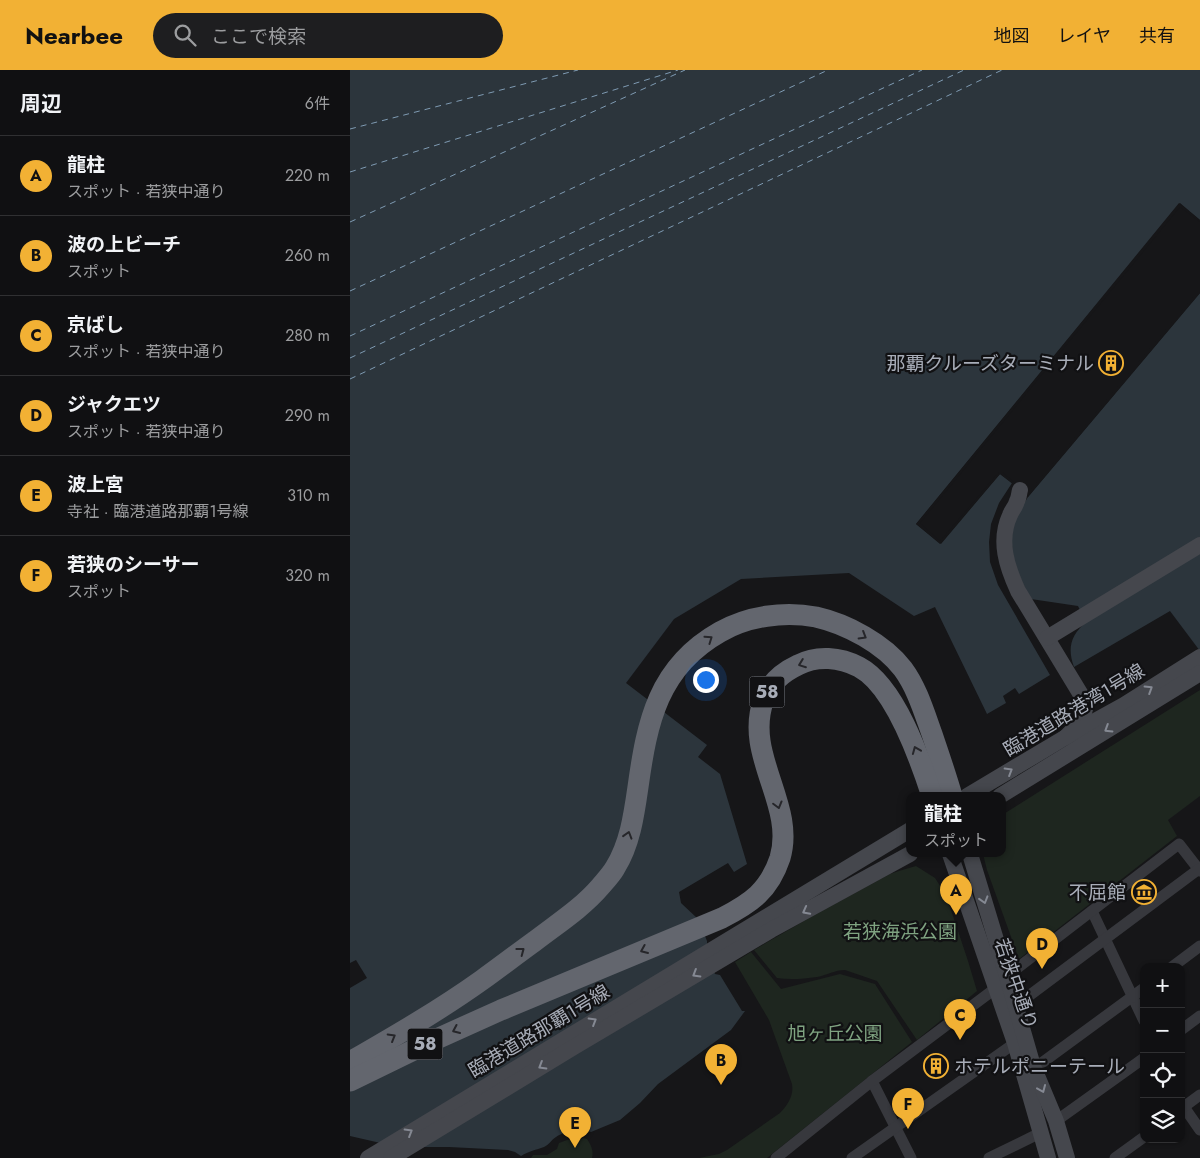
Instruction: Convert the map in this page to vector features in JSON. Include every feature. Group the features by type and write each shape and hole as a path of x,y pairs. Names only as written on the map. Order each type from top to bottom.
{"highway":[{"name":"58","path":"350,1062 481,981 581,906 599,889 615,868 622,853 633,817 644,744 650,720 663,689 688,656 710,638 731,626 751,619 772,615 803,615 823,619 848,628 884,650 896,660 907,676 924,709 951,792"},
{"name":"58","path":"350,1081 501,1010 722,918 748,904 760,893 773,874 782,845 781,816 760,746 759,718 764,700 772,685 780,676 801,663 826,658 839,659 852,663 874,678 892,703 908,733 931,792"}],"street":[{"path":"1020,490 1017,502 1006,526 1005,555 1010,574 1018,591 1086,703 1085,714 1080,723 1066,737"},
{"path":"1047,638 1200,545"},
{"name":"臨港道路港湾1号線","path":"974,792 1066,737 1195,668"},
{"name":"臨港道路港湾1号線","path":"1006,792 1195,668"},
{"path":"1086,703 1106,708 1124,705"},
{"path":"735,944 809,892 906,832"},
{"path":"776,1158 872,1081 1179,844 1199,870 1106,940 1014,1005"},
{"path":"809,892 828,887 906,846"},
{"path":"735,944 771,930 906,856"},
{"name":"若狭中通り","path":"951,857 1002,982 1014,1005 1040,1133 1048,1158"},
{"name":"若狭中通り","path":"971,857 1002,982 1014,1043 1056,1121 1067,1158"},
{"path":"1092,911 1140,1013"},
{"name":"臨港道路那覇1号線","path":"368,1158 735,944"},
{"name":"臨港道路那覇1号線","path":"391,1158 574,1047 735,944"},
{"path":"1177,963 1200,946"},
{"path":"1028,1068 1043,1062 1140,991"},
{"path":"1185,1027 1200,1016"},
{"path":"852,1158 1014,1043"},
{"path":"1056,1121 1140,1061"},
{"path":"872,1081 911,1158"},
{"path":"1185,1104 1200,1095"},
{"path":"1185,1110 1200,1130"},
{"path":"989,1158 1040,1133"},
{"path":"1114,1158 1140,1140"}],"green space":[{"name":"若狭海浜公園","path":"1200,690 1200,796 1168,820 1177,836 1019,959 984,857 1006,857 1006,812"},
{"name":"若狭海浜公園","path":"916,866 935,878 946,895 977,991 917,1040 877,981 845,970 812,978 777,978 754,950 890,874"},
{"name":"旭ヶ丘公園","path":"751,952 781,989 840,974 875,984 912,1042 767,1158 699,1158 719,1154 727,1150 780,1113 791,1096 792,1084 769,1020 735,962"},
{"path":"583,1138 587,1139 591,1146 592,1158 531,1158 533,1155 547,1155 557,1149 559,1143"}],"shaded area":[{"path":"350,70 1200,70 1200,220 1180,203 916,524 941,544 1000,474 1012,483 999,503 991,524 989,542 990,562 998,585 1050,675 1019,694 1015,688 1003,696 1006,703 987,714 935,607 914,616 849,573 741,579 674,619 626,683 707,745 698,757 720,774 747,864 734,872 728,863 679,892 681,903 698,919 707,941 707,953 715,974 720,975 742,1011 745,1011 731,1030 658,1084 620,1120 591,1132 564,1133 554,1138 546,1146 521,1156 508,1150 398,1147 350,1136"},
{"path":"1200,293 1200,651 1170,611 1074,667 1071,654 1072,642 1077,632 1086,622 1078,606 1031,599 1022,583 1013,556 1012,537 1014,524 1028,497"}],"pier":[{"path":"1179,203 1200,222 1180,207 920,523 940,541 999,472 1002,472 1014,482 1014,485 1000,474 940,544 916,524"},
{"path":"1200,290 1200,293 1028,497 1026,495"},
{"path":"356,960 367,978 350,988 350,963"}],"ferry route":[{"path":"350,129 578,70"},
{"path":"350,172 678,70"},
{"path":"350,222 685,70"},
{"path":"350,291 828,70"},
{"path":"350,336 922,70"},
{"path":"350,358 964,70"},
{"path":"350,379 1002,70"}],"place":[{"name":"那覇クルーズターミナル","path":"1111,363"},
{"name":"不屈館","path":"1144,892"},
{"name":"龍柱","path":"956,915"},
{"name":"ジャクエツ","path":"1042,969"},
{"name":"京ばし","path":"960,1040"},
{"name":"ホテルポニーテール","path":"936,1066"},
{"name":"波の上ビーチ","path":"721,1085"},
{"name":"若狭のシーサー","path":"908,1129"},
{"name":"波上宮","path":"575,1148"}]}
